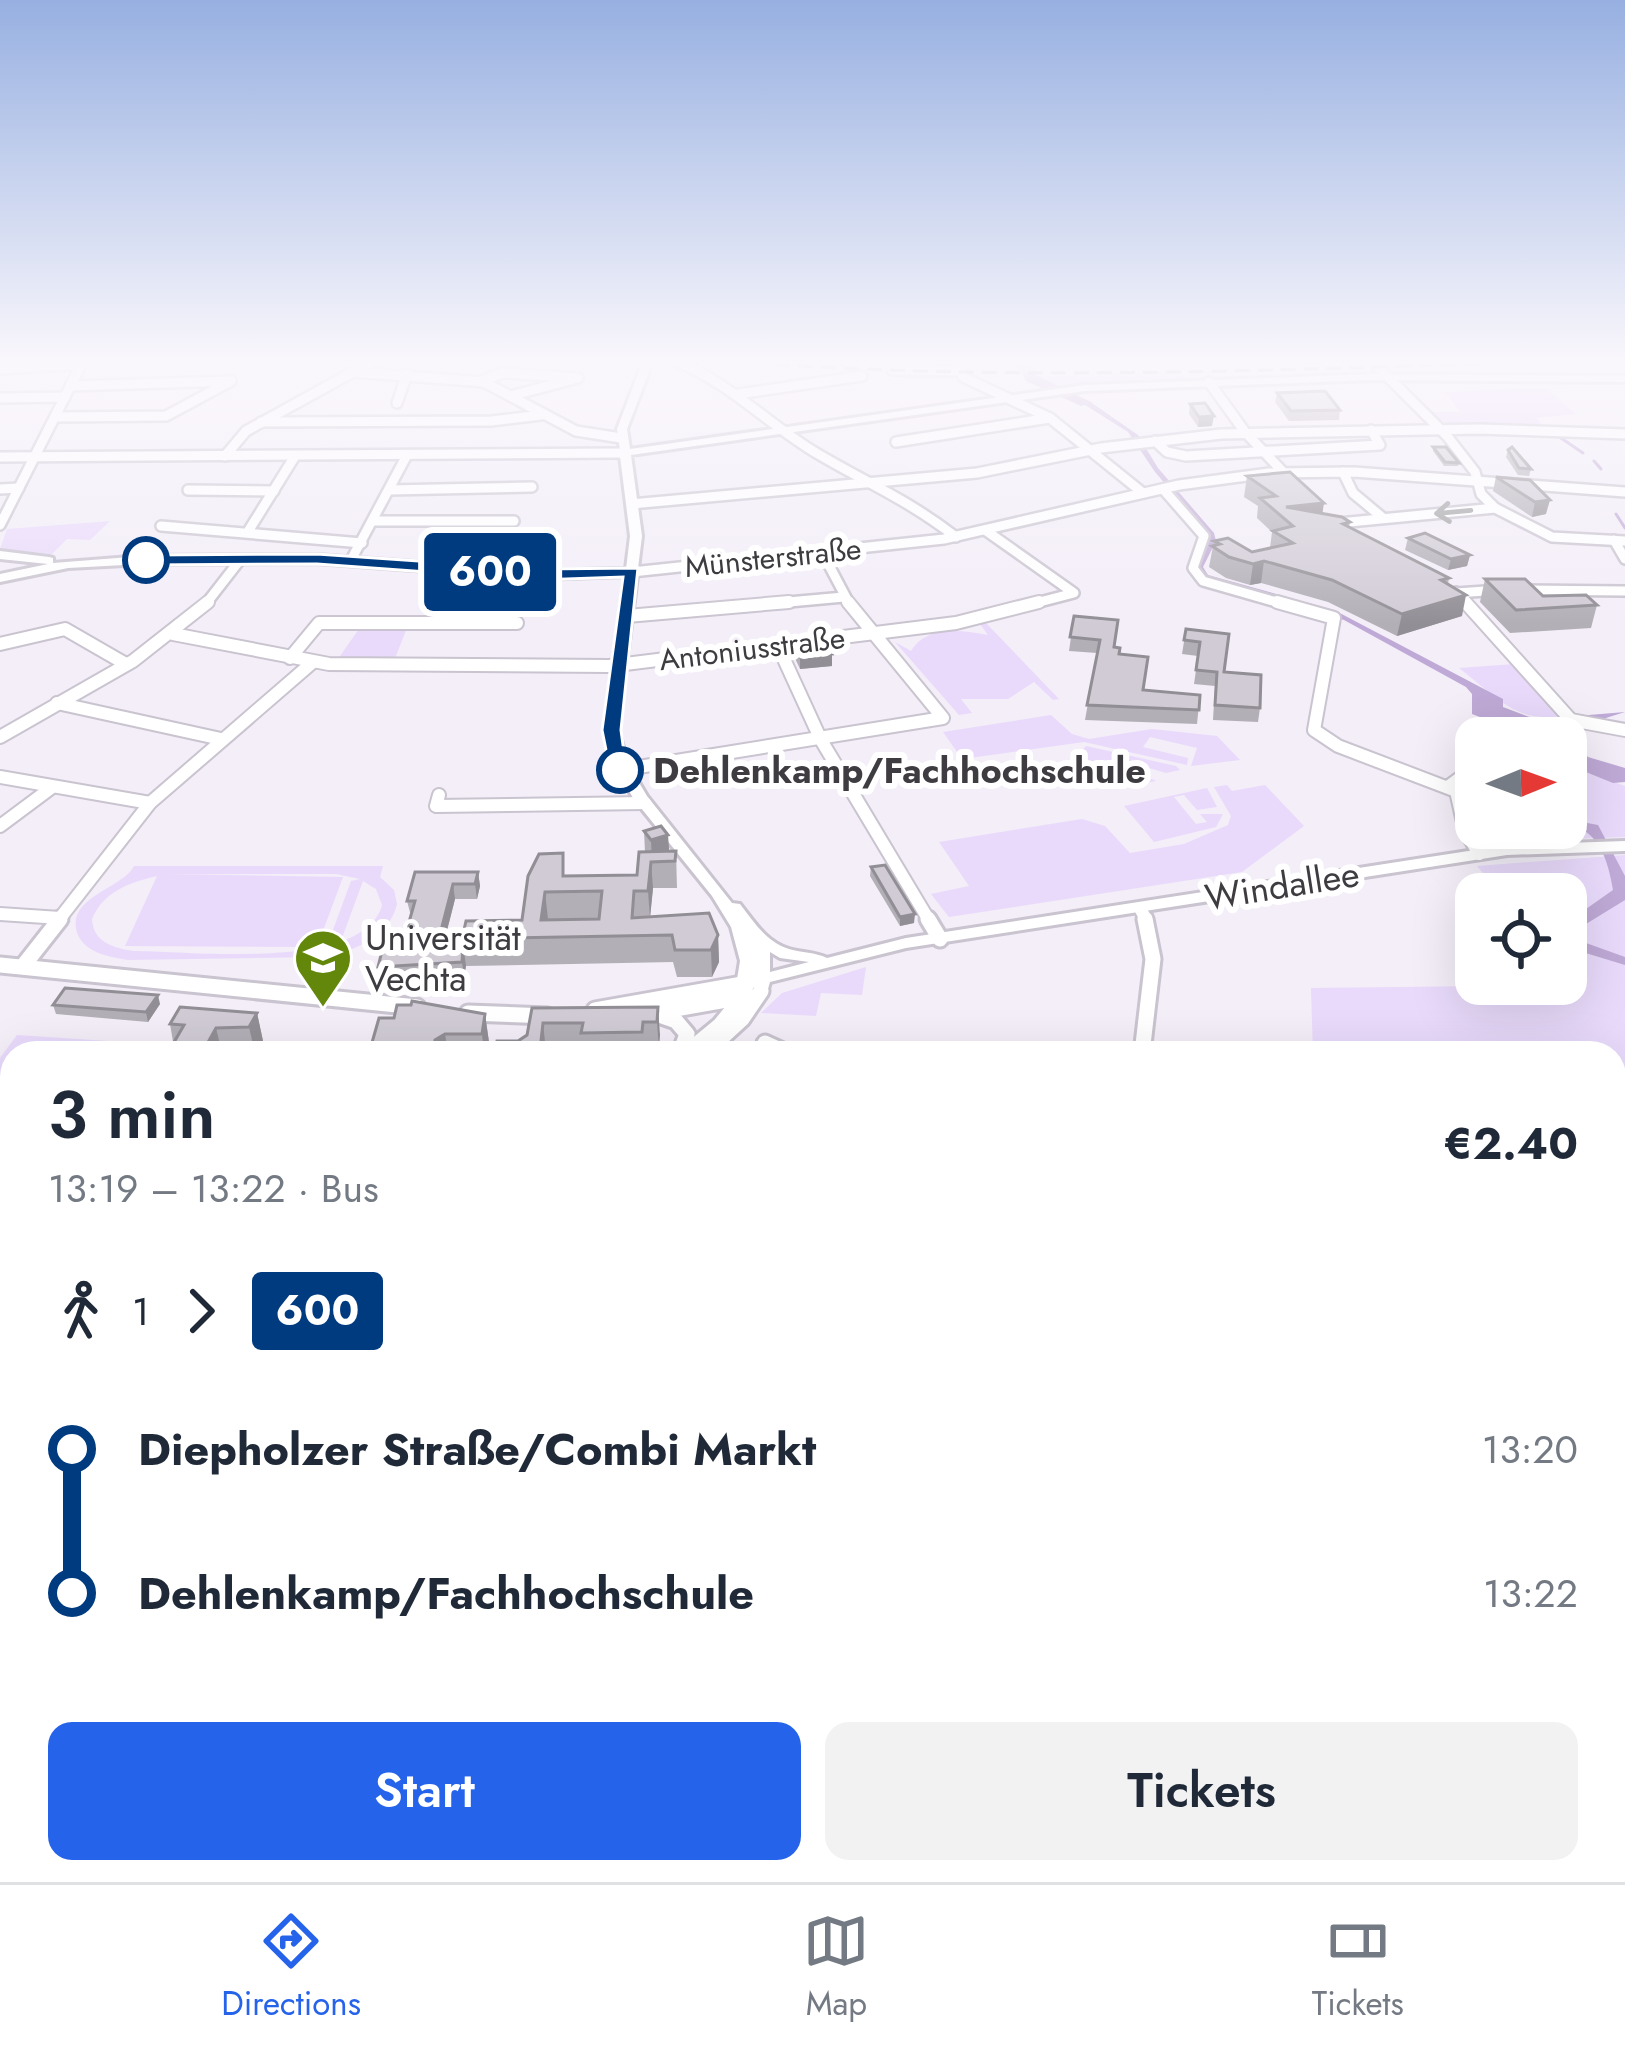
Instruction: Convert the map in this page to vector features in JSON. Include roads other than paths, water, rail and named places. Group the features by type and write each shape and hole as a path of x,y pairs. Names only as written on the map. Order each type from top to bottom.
{"main road":[{"path":"622,449 636,536 611,730 620,770 761,942 754,988"},
{"path":"622,453 649,449"},
{"name":"Münsterstraße","path":"0,578 68,564 240,560 351,560 537,574 632,572"},
{"path":"0,561 68,564"},
{"path":"0,561 18,573"},
{"name":"Windallee","path":"754,988 831,960 940,939 1479,854 1620,846"},
{"path":"719,895 745,940 754,988"},
{"name":"Windallee","path":"754,988 940,939"},
{"name":"Windallee","path":"761,942 796,957 831,960"}],"street":[{"path":"0,525 40,449"},
{"path":"225,456 230,449"},
{"path":"813,449 880,483 956,536"},
{"path":"1086,449 1143,494"},
{"path":"631,504 977,473 1103,449"},
{"path":"1163,449 1175,456 1251,449"},
{"path":"1261,449 1302,491"},
{"path":"1456,449 1481,494 1495,508 1552,537 1620,541 1625,559"},
{"path":"0,457 622,453"},
{"path":"351,560 407,455"},
{"path":"249,530 295,456"},
{"name":"Münsterstraße","path":"632,572 956,536 1170,487 1283,472 1625,492"},
{"path":"1343,472 1353,493 1383,518"},
{"path":"1170,487 1204,536 1193,568 1203,580 1334,618 1314,730 1339,746 1449,786 1461,797 1465,831 1479,854"},
{"path":"0,489 19,488"},
{"path":"389,490 532,488"},
{"path":"188,490 274,490"},
{"path":"1339,523 1495,508"},
{"path":"1324,511 1354,536"},
{"path":"373,521 514,520"},
{"path":"161,526 362,543"},
{"name":"Antoniusstraße","path":"173,634 313,662 620,665 956,623 1074,593 985,530"},
{"path":"620,770 944,718 844,597 823,554"},
{"path":"0,737 173,634 208,607 240,560"},
{"path":"1442,584 1456,592 1572,717"},
{"path":"1456,592 1625,591"},
{"path":"627,616 844,597"},
{"path":"290,658 319,623 517,623"},
{"path":"0,644 65,628 124,663"},
{"path":"778,646 821,740 940,939"},
{"path":"23,966 150,803 313,662"},
{"path":"57,703 221,739"},
{"path":"1587,724 1625,730"},
{"path":"0,776 150,803"},
{"path":"1449,786 1455,782"},
{"path":"0,826 51,788"},
{"path":"438,800 645,803"},
{"path":"1141,908 1151,940 1143,1041"},
{"path":"0,914 60,918"},
{"path":"0,965 232,985 437,1010 564,1015"},
{"path":"754,988 654,1014 572,1015 754,988"},
{"path":"699,1041 754,988"},
{"path":"718,1041 742,1019 754,988"},
{"path":"654,1014 676,1021 687,1034 686,1041"}],"waterway":[{"path":"1577,449 1583,453"},
{"path":"1594,461 1601,469"},
{"path":"1616,514 1625,528"}],"place":[{"name":"Dehlenkamp/Fachhochschule","path":"620,770"},
{"name":"Universität Vechta","path":"323,1009"}]}
